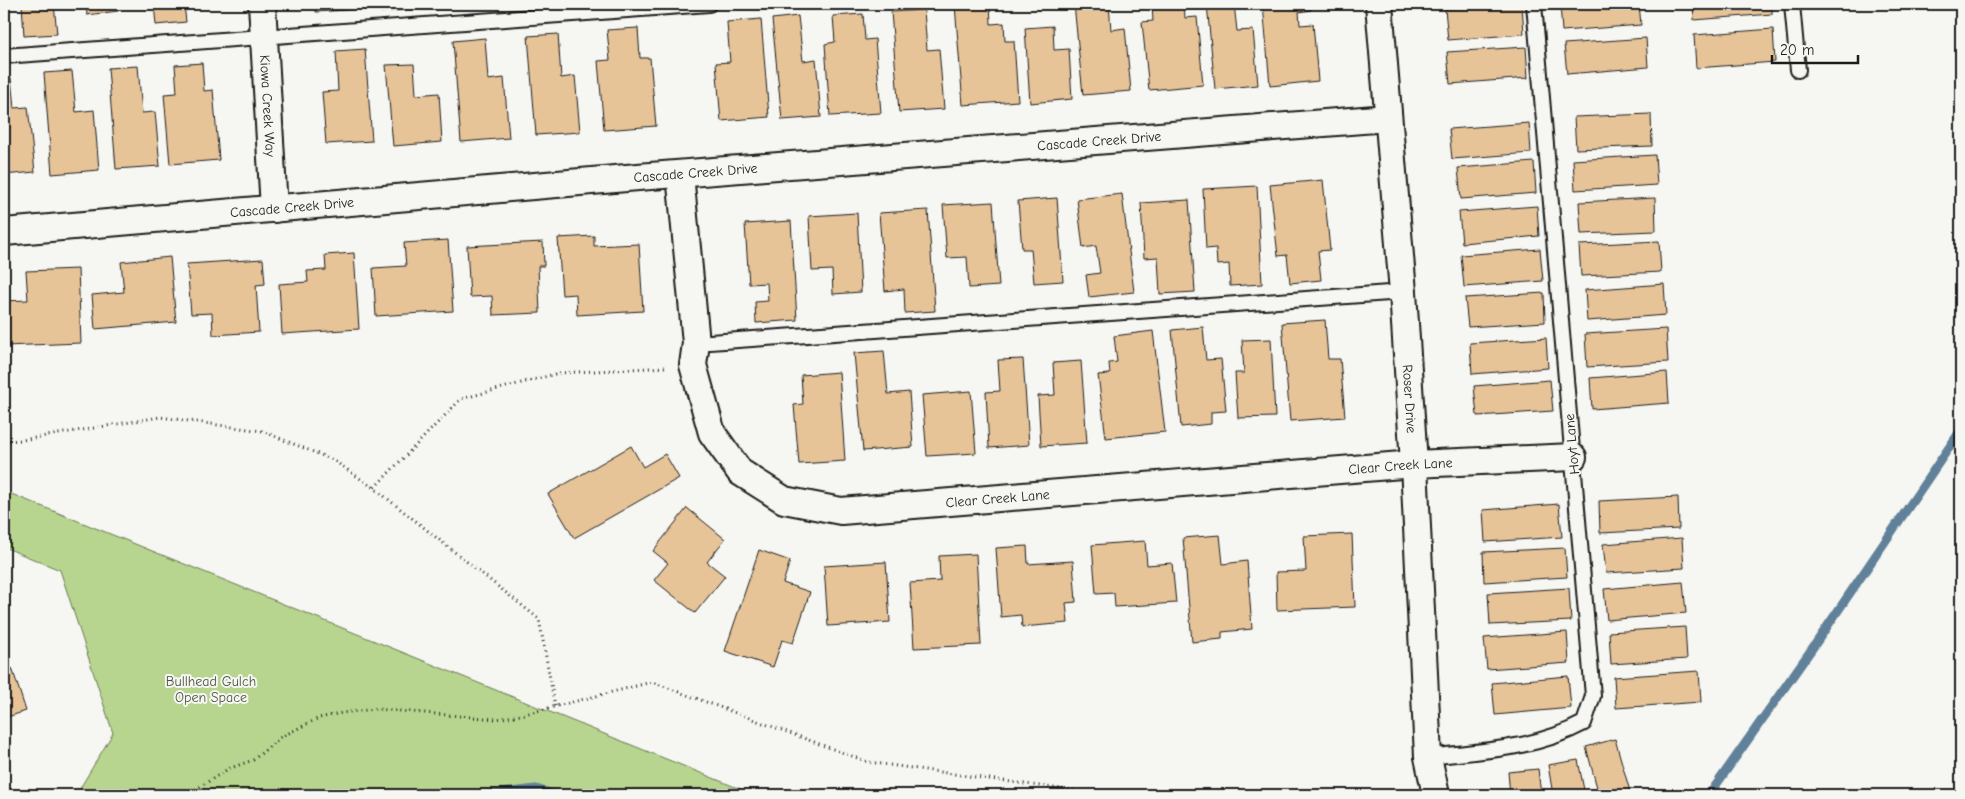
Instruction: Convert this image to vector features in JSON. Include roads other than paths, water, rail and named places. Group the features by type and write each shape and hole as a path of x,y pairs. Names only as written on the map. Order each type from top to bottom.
{"street":[{"name":"Kiowa Creek Way","path":"262,4 274,209"},
{"name":"Roser Drive","path":"1378,4 1403,292 1414,464 1428,757 1436,795"},
{"name":"Cascade Creek Drive","path":"4,232 680,174 1388,118"},
{"name":"Clear Creek Lane","path":"680,174 695,354 712,433 740,472 784,500 841,511 1414,464 1573,457"}],"lane":[{"path":"4,56 709,4"},
{"name":"Hoyt Lane","path":"1428,757 1533,744 1564,734 1584,723 1593,696 1534,4"},
{"path":"1792,4 1798,70"},
{"path":"695,354 1403,292"}],"waterway":[{"path":"1709,795 1816,643 1961,430"},
{"path":"484,795 536,789 557,795"}],"park label":[{"name":"Bullhead Gulch Open Space","path":"211,690"}]}
